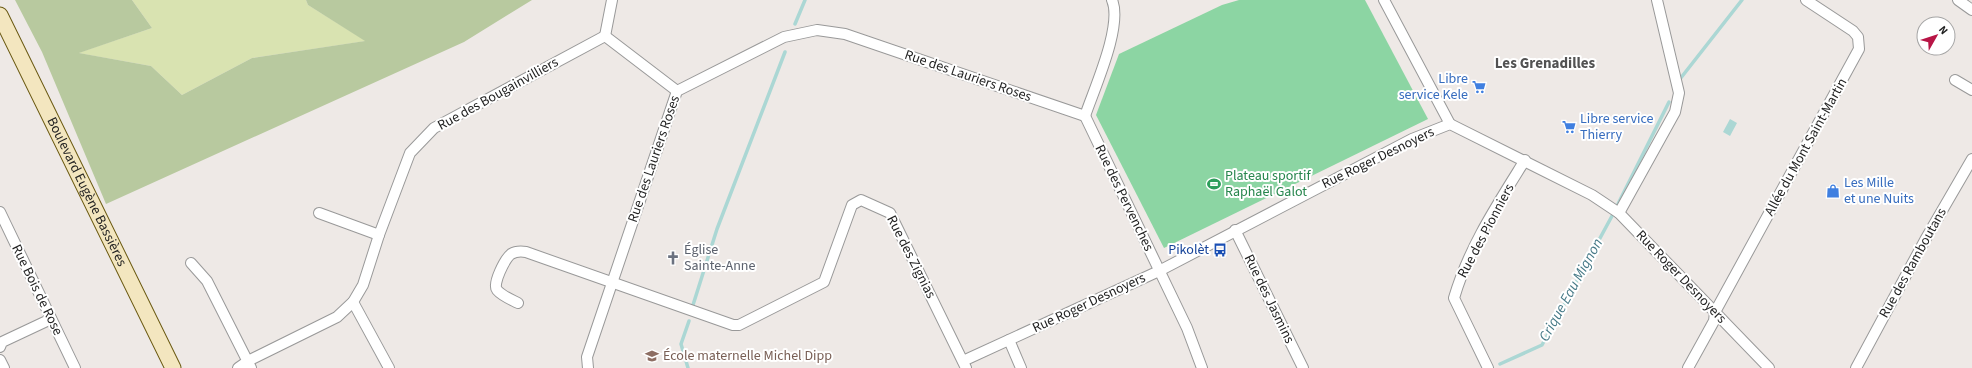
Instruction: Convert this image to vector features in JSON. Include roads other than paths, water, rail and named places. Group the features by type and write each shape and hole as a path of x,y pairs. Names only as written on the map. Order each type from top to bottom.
{"street":[{"path":"612,0 605,36 677,91"},
{"path":"1085,116 1114,34 1115,8 1112,0"},
{"path":"1384,0 1450,124"},
{"path":"1619,213 1675,112 1679,93 1657,0"},
{"name":"Allée du Mont Saint-Martin","path":"1716,312 1859,49 1858,37 1853,31 1806,0"},
{"path":"1958,0 1972,10"},
{"name":"Boulevard Eugène Bassières","path":"0,15 173,368"},
{"name":"Rue des Lauriers Roses","path":"588,368 587,357 611,282 677,91 784,37 816,30 845,34 1085,116"},
{"name":"Rue des Bougainvilliers","path":"238,368 250,364 337,317 353,302 363,284 379,235 410,153 434,128 605,36"},
{"path":"1955,80 1972,90"},
{"name":"Rue des Pervenches","path":"1085,116 1186,328 1202,368"},
{"name":"Rue Roger Desnoyers","path":"964,364 1010,340 1158,270 1412,139 1450,124 1592,194 1619,213 1769,368"},
{"name":"Rue des Ramboutans","path":"1856,368 1925,240 1972,159"},
{"name":"Rue des Pionniers","path":"1488,368 1454,298 1462,269 1490,216 1525,160"},
{"name":"Rue des Zignias","path":"611,282 733,325 739,325 824,282 852,205 861,200 890,213 964,364"},
{"name":"Rue Bois de Rose","path":"0,212 75,368"},
{"path":"319,213 379,235"},
{"name":"Rue des Jasmins","path":"1235,230 1303,368"},
{"path":"518,303 496,290 495,284 506,259 512,253 519,251 611,282"},
{"path":"191,263 207,281 250,364"},
{"path":"353,302 389,368"},
{"path":"1688,368 1714,321 1716,312"},
{"path":"0,347 2,342 51,319"},
{"path":"1010,340 1021,368"},
{"path":"0,360 4,368"}],"water":[{"path":"1730,119 1737,123 1730,136 1723,132"}],"waterway":[{"path":"795,24 805,0"},
{"name":"Crique Eau Mignon","path":"1680,79 1742,0"},
{"path":"693,305 717,229 785,52"},
{"name":"Crique Eau Mignon","path":"1618,204 1669,102"},
{"name":"Crique Eau Mignon","path":"1500,364 1542,345 1612,216"},
{"path":"688,368 681,344 689,321"}],"place":[{"name":"Libre service Kele","path":"1479,87"},
{"name":"Libre service Thierry","path":"1569,127"},
{"name":"Plateau sportif Raphaël Galot","path":"1214,184"},
{"name":"Les Mille et une Nuits","path":"1833,191"},
{"name":"Pikolèt","path":"1220,250"},
{"name":"Église Sainte-Anne","path":"673,258"},
{"name":"École maternelle Michel Dipp","path":"652,356"}],"district":[{"name":"Les Grenadilles","path":"1545,63"}]}
